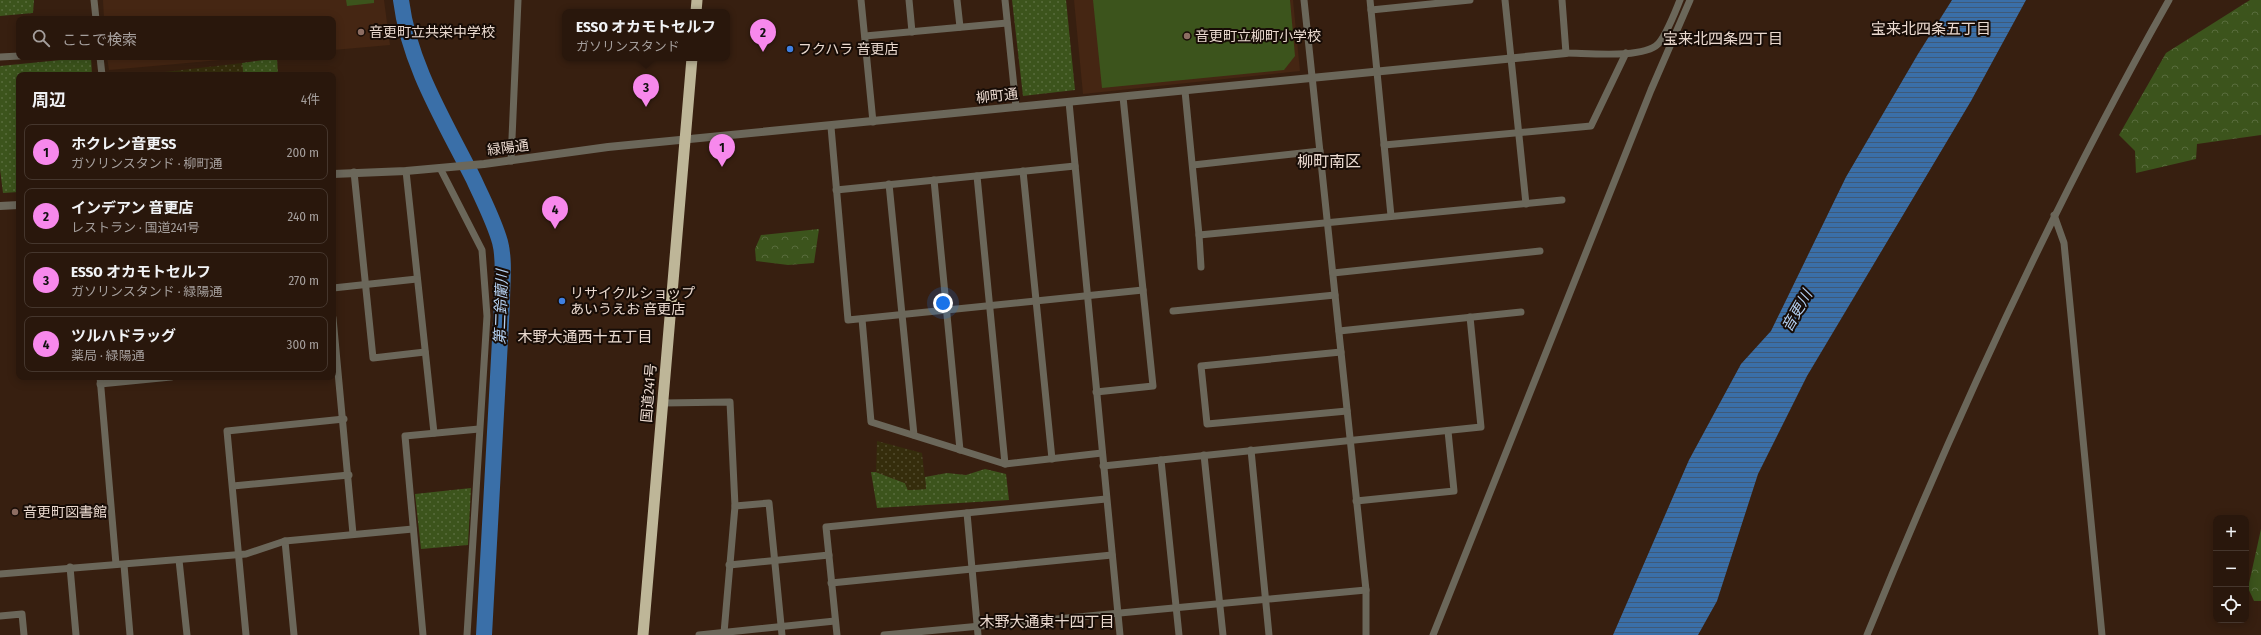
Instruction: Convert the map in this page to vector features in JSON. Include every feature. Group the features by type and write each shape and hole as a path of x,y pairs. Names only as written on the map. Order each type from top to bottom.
{"highway":[{"name":"国道241号","path":"643,635 692,61"}],"street":[{"path":"94,0 96,16"},
{"path":"511,161 518,0"},
{"path":"861,0 873,122"},
{"path":"909,0 912,32"},
{"path":"957,0 960,27"},
{"path":"1004,0 1016,107"},
{"path":"1304,0 1366,590 1366,635"},
{"path":"1370,0 1391,216"},
{"path":"1371,10 1470,0"},
{"path":"1505,0 1526,204"},
{"path":"1562,0 1566,53 1626,53 1652,49 1659,44 1680,0"},
{"path":"1433,635 1648,97 1690,0"},
{"path":"1867,635 1925,492 2012,302 2054,215 2119,89 2169,0"},
{"path":"864,36 1007,23"},
{"name":"柳町通","path":"685,140 1566,53"},
{"path":"1384,145 1591,126 1626,53"},
{"path":"0,57 16,56"},
{"path":"100,60 102,72"},
{"path":"1185,91 1193,165 1201,267"},
{"path":"1096,392 1152,386 1123,97"},
{"path":"1069,102 1120,635"},
{"path":"831,126 848,320 1143,290"},
{"name":"緑陽通","path":"336,174 444,168 511,161 608,147 685,140"},
{"path":"1193,165 1320,151"},
{"path":"836,190 1075,166"},
{"path":"444,168 482,250 487,316 467,635"},
{"path":"406,171 434,433"},
{"path":"1023,171 1052,459"},
{"path":"354,172 374,358 425,352"},
{"path":"978,176 1006,464"},
{"path":"934,180 960,450"},
{"path":"889,184 914,436"},
{"path":"1199,235 1562,200"},
{"path":"0,206 16,205"},
{"path":"2054,215 2064,243 2102,635"},
{"path":"1333,273 1540,251"},
{"path":"336,288 417,279"},
{"path":"1173,311 1335,295"},
{"path":"1339,331 1521,312"},
{"path":"1103,466 1481,427 1470,317"},
{"path":"862,319 871,422 1006,464 1102,453"},
{"path":"1341,352 1201,366 1207,424 1347,411"},
{"path":"336,367 344,419 354,534"},
{"path":"116,564 100,381 118,380"},
{"path":"663,404 730,402 735,506 724,632"},
{"path":"246,635 227,431 344,419"},
{"path":"423,635 412,529 405,436 479,429"},
{"path":"1356,501 1454,491 1448,430"},
{"path":"1251,450 1269,635"},
{"path":"1204,455 1223,635"},
{"path":"1161,460 1179,635"},
{"path":"233,486 349,474"},
{"path":"836,635 826,527 1106,499"},
{"path":"735,506 769,503 782,635"},
{"path":"967,513 978,635"},
{"path":"0,574 70,567 116,564 124,565 239,555 286,541 412,529"},
{"path":"286,541 294,635"},
{"path":"729,564 829,555"},
{"path":"832,583 1112,556"},
{"path":"180,560 187,635"},
{"path":"124,565 130,635"},
{"path":"70,567 76,635"},
{"path":"884,635 1366,590"},
{"path":"0,616 22,614 24,635"},
{"path":"699,635 835,621"}],"shaded area":[{"name":"音更町立共栄中学校","path":"103,0 384,0 390,45 336,50 336,16 104,16"},
{"name":"音更町立柳町小学校","path":"1074,0 1293,0 1300,71 1083,94"},
{"path":"107,60 221,60 109,70"}],"green space":[{"path":"0,0 34,0 33,13 0,16"},
{"path":"346,0 374,0 374,3 347,6"},
{"path":"1012,0 1066,0 1075,90 1023,96"},
{"name":"音更町立柳町小学校","path":"1093,0 1290,0 1295,56 1284,70 1102,88"},
{"path":"2250,0 2261,0 2261,135 2197,144 2196,159 2136,173 2135,151 2119,135 2166,53"},
{"path":"61,60 91,60 92,72 16,72 16,192 3,193 0,169 0,66"},
{"path":"263,60 277,60 278,72 243,72 242,63"},
{"path":"819,229 814,263 788,265 756,261 755,249 761,235"},
{"path":"985,469 1006,474 1009,500 877,508 871,472 876,472 905,483 908,490 926,489 925,477 947,473 966,475"},
{"path":"471,488 468,545 421,549 415,494"},
{"path":"2261,529 2261,601 2254,601 2249,590 2249,583"}],"sand":[{"path":"242,63 243,72 165,72"},
{"path":"877,441 922,453 926,489 908,490 905,483 876,472"}],"water":[{"name":"音更川","path":"1952,0 2026,0 1971,101 1807,376 1758,474 1717,601 1698,635 1613,635 1689,460 1741,364 1771,331 1846,177 1918,54"}],"waterway":[{"name":"第二鈴蘭川","path":"401,0 405,24 420,70 440,115 485,203 495,226 502,249 502,303 484,635"}],"place":[{"name":"音更町立共栄中学校","path":"361,32"},
{"name":"音更町立柳町小学校","path":"1187,36"},
{"name":"フクハラ 音更店","path":"790,49"},
{"name":"インデアン 音更店","path":"763,52"},
{"name":"ESSO オカモトセルフ","path":"646,107"},
{"name":"ホクレン音更SS","path":"722,167"},
{"name":"ツルハドラッグ","path":"555,229"},
{"name":"リサイクルショップ あいうえお 音更店","path":"562,301"},
{"name":"音更町図書館","path":"15,512"}],"district":[{"name":"宝来北四条五丁目","path":"1931,29"},
{"name":"宝来北四条四丁目","path":"1723,39"},
{"name":"柳町南区","path":"1329,161"},
{"name":"木野大通西十五丁目","path":"585,337"},
{"name":"木野大通東十四丁目","path":"1047,622"}]}
